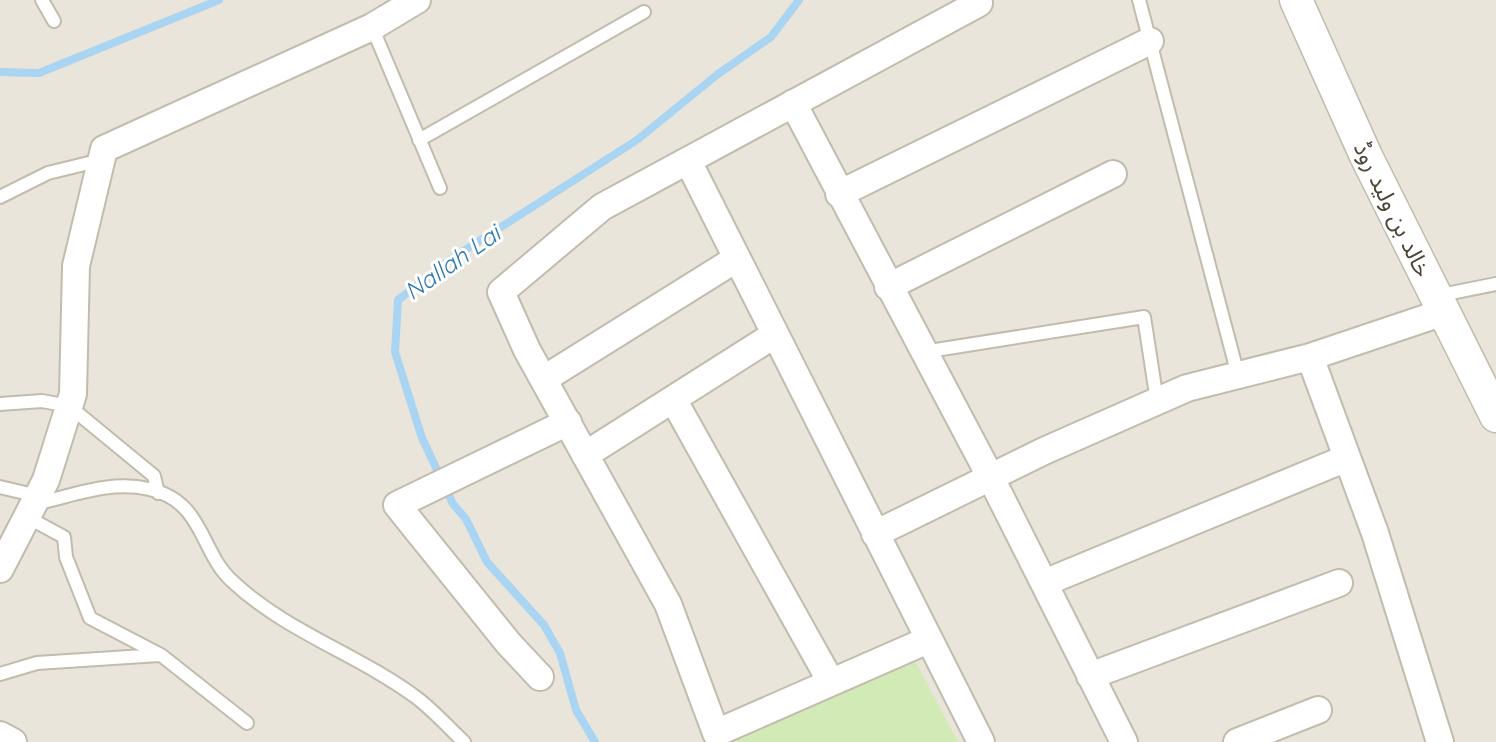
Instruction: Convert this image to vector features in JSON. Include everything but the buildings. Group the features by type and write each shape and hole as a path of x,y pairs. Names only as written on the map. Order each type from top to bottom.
{"street":[{"path":"0,569 33,506 72,394 76,266 104,149 372,27 417,0"},
{"name":"خالد بن ولید روڈ","path":"1296,0 1366,156 1493,404"},
{"path":"928,640 716,733 668,604 544,379 501,292 602,207 978,3"},
{"path":"839,194 1150,41"},
{"path":"793,103 991,478 1124,742"},
{"path":"688,161 981,742"},
{"path":"888,287 1113,174"},
{"path":"544,379 736,259"},
{"path":"875,534 1044,451 1187,388 1310,358 1440,304"},
{"path":"585,454 774,335"},
{"path":"1310,358 1375,533 1440,742"},
{"path":"673,399 831,682"},
{"path":"540,677 509,644 397,505 568,422"},
{"path":"1044,583 1347,458"},
{"path":"1090,676 1339,583"},
{"path":"1237,742 1318,710"},
{"path":"0,735 12,742"}],"lane":[{"path":"42,0 54,21"},
{"path":"1139,0 1238,375"},
{"path":"419,140 644,12"},
{"path":"372,27 440,188"},
{"path":"0,197 48,173 102,159"},
{"path":"1440,304 1496,284"},
{"path":"923,352 1144,317 1157,401"},
{"path":"0,404 42,401 69,406 154,476 158,493"},
{"path":"33,506 103,485 150,489 178,502 195,521 229,579 272,613 417,698 464,742"},
{"path":"0,487 33,506 64,537 66,557 90,618 161,655 247,723"},
{"path":"0,674 37,663 161,655"}],"shaded area":[{"path":"0,0 1496,0 1496,742 0,742"}],"green space":[{"path":"914,659 958,742 725,742"}],"waterway":[{"name":"Nallah Lai","path":"0,72 39,73 219,0"},
{"name":"Nallah Lai","path":"595,742 576,710 560,653 544,625 487,562 466,519 453,504 422,438 395,352 398,300 451,259 637,140 718,74 771,37 799,0"}]}
